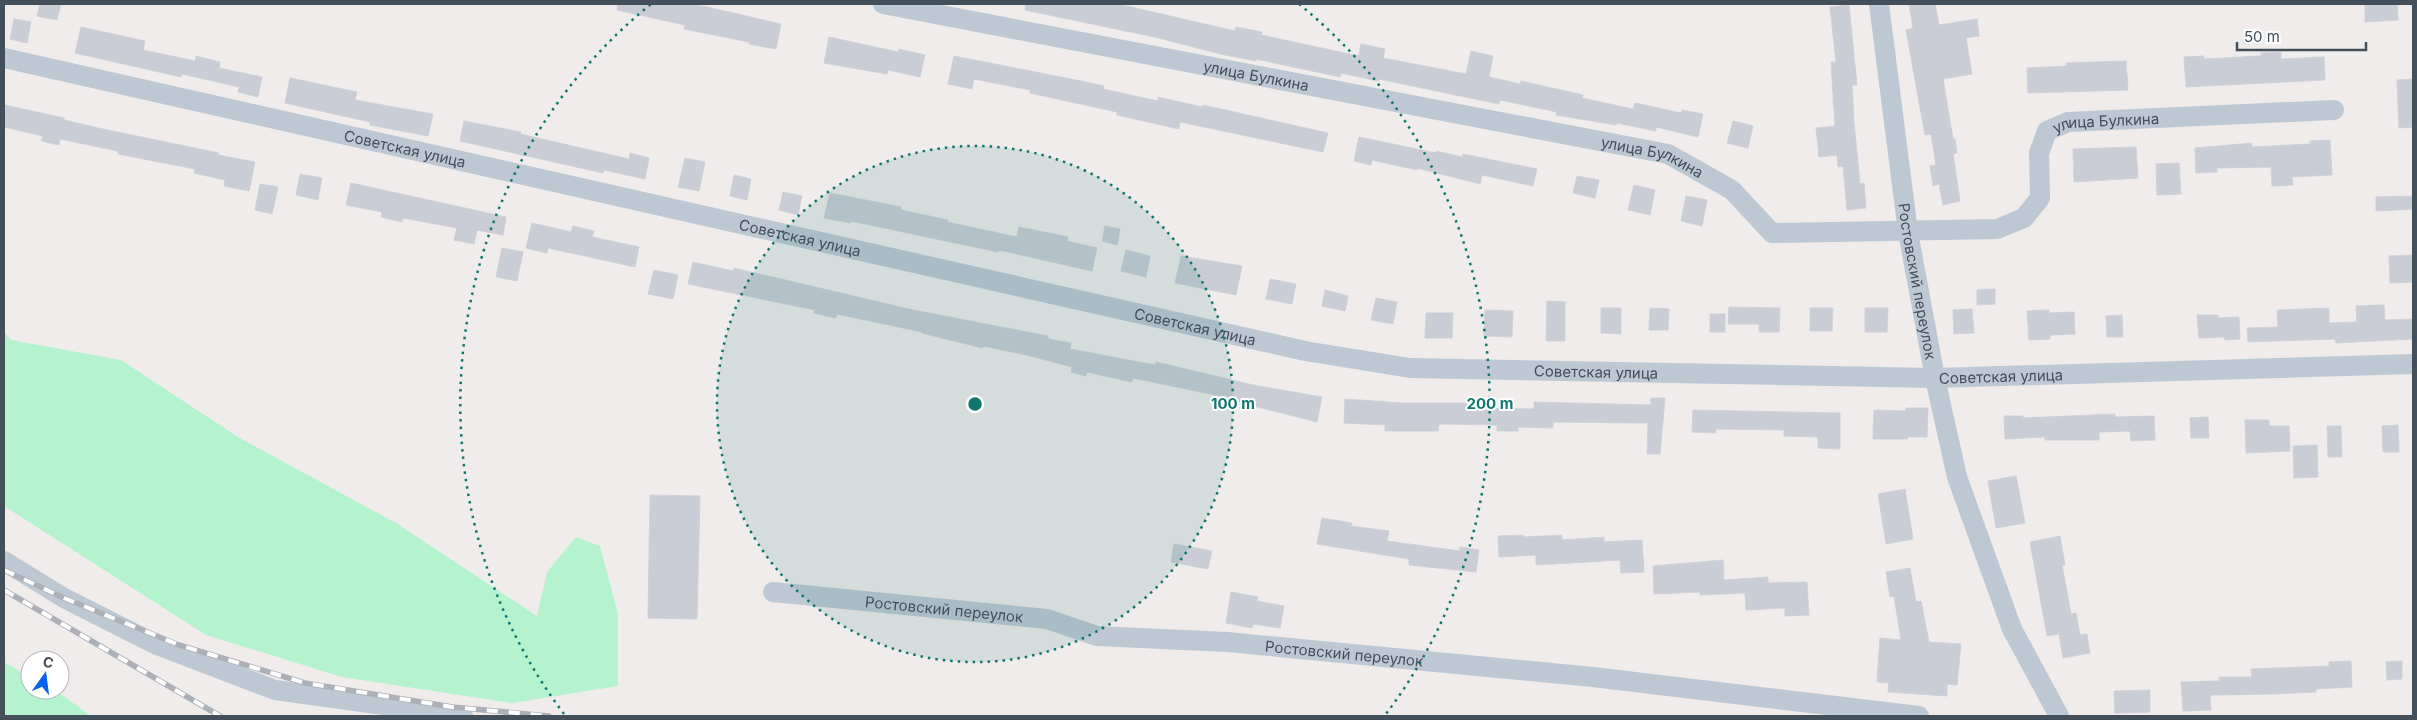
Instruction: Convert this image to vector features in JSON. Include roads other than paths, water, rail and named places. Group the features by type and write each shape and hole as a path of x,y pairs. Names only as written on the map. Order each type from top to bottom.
{"street":[{"name":"улица Булкина","path":"883,4 1668,154 1732,190 1772,233 1997,229 2024,218 2040,198 2039,153 2047,131 2068,122 2334,110"},
{"name":"Ростовский переулок","path":"1879,4 1908,232 1957,477 2012,629 2059,716"},
{"name":"Советская улица","path":"4,58 1305,351 1410,368 1936,378 2413,364"},
{"path":"4,561 64,598 157,645 275,690 463,716"},
{"name":"Ростовский переулок","path":"772,592 1047,619 1096,636 1227,642 1583,676 1919,716"}],"railway":[{"path":"4,570 64,598 179,645 305,683 452,707 549,716"},
{"path":"4,590 220,716"}]}
